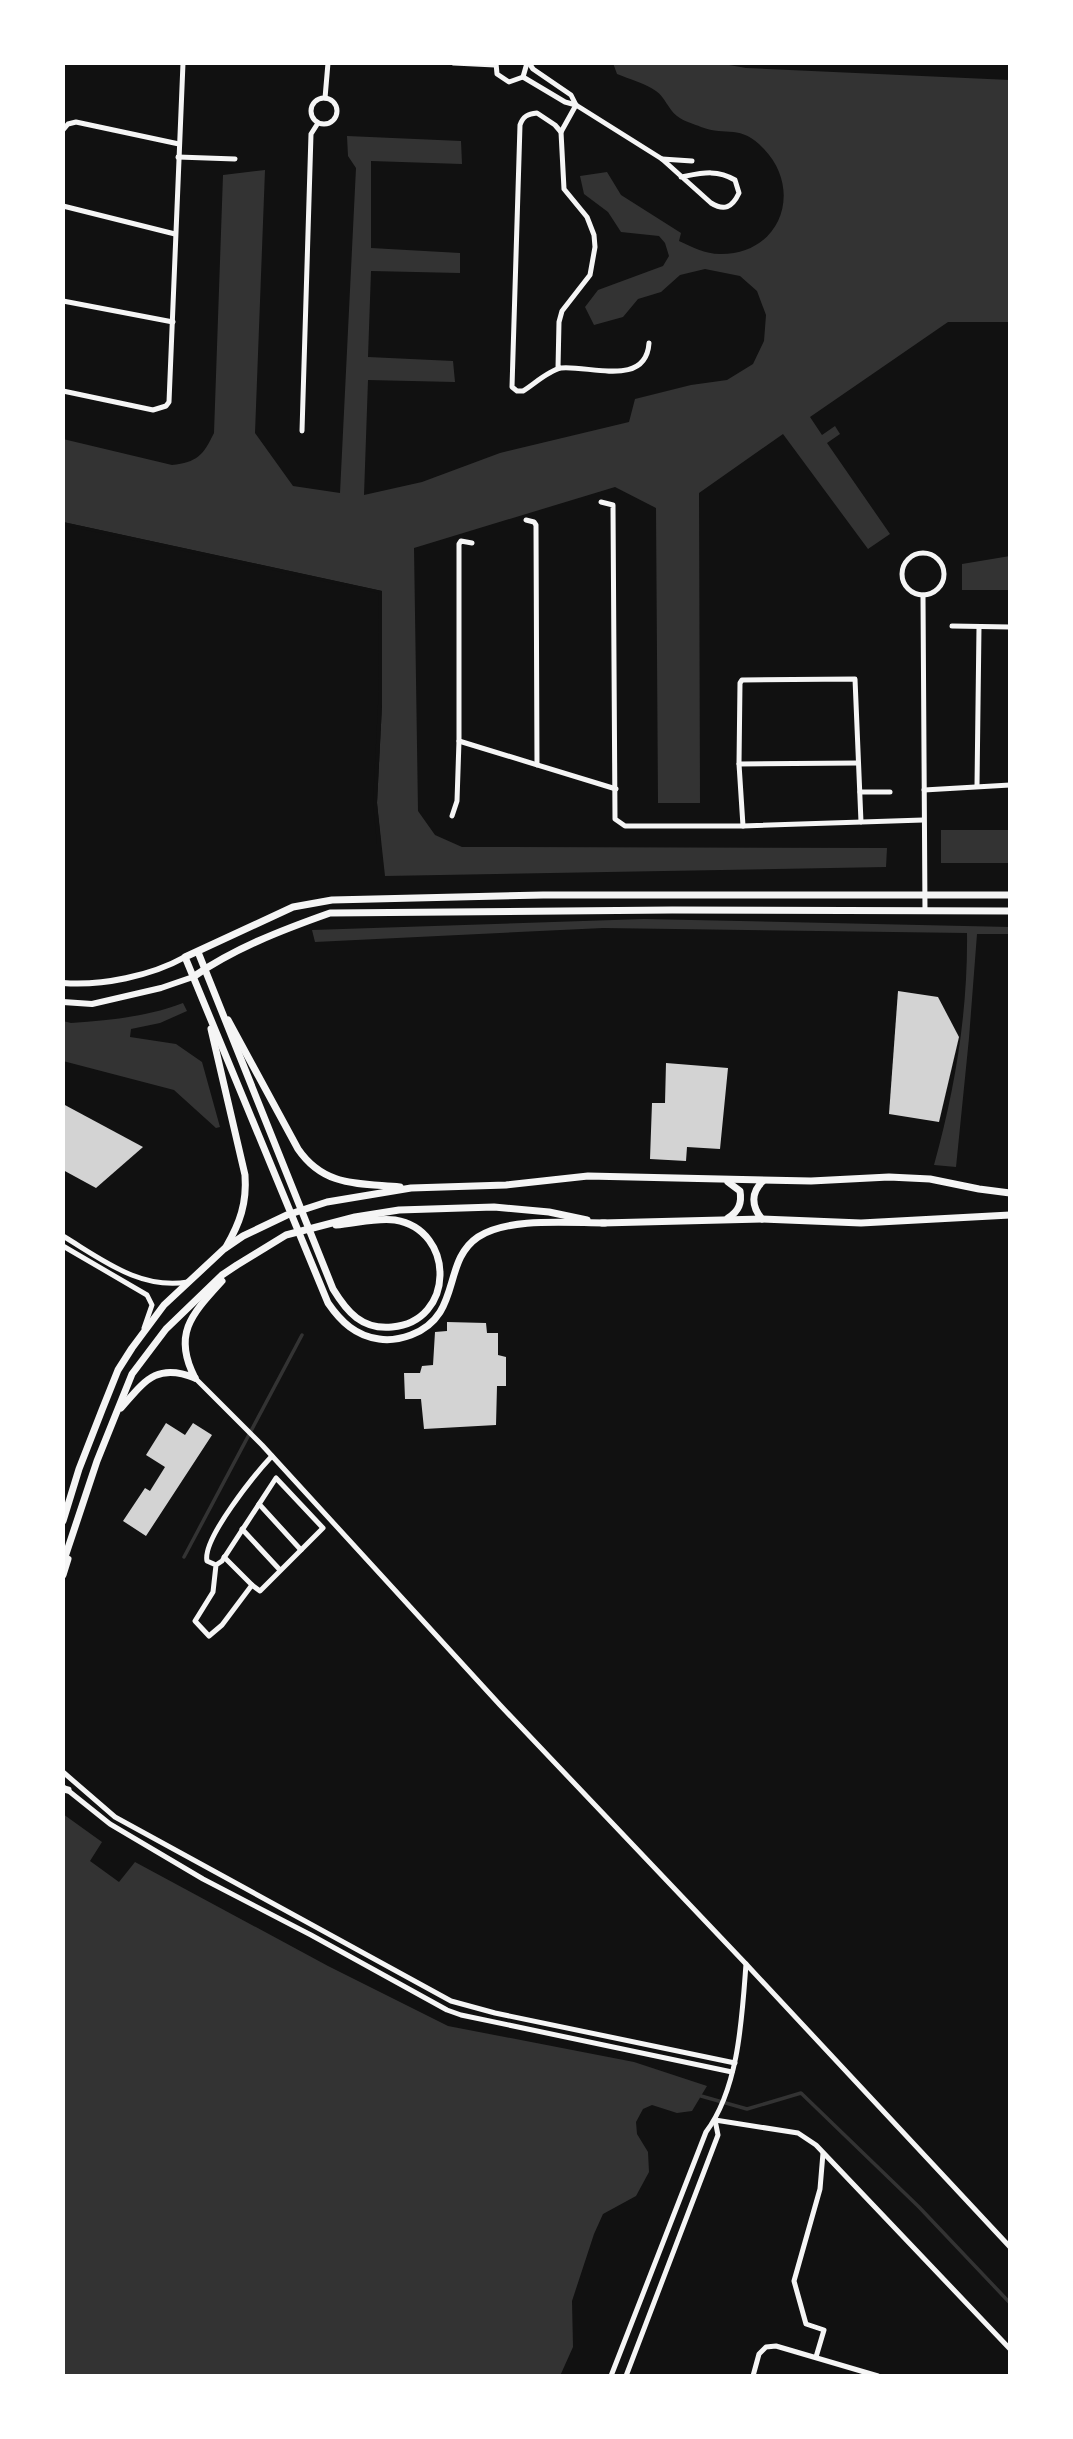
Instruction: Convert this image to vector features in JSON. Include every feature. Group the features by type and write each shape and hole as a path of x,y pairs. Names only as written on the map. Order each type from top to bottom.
{"main road":[{"path":"1010,895 556,895 332,900 293,907 184,957 328,1303 337,1317 359,1333 393,1341 421,1331 443,1309 458,1262 467,1246 479,1236 500,1227 728,1219 860,1223 1010,1215"},
{"path":"193,977 283,930 330,914 1010,911"},
{"path":"198,952 287,1178 333,1289 344,1306 354,1317 372,1326 386,1328 410,1324 419,1319 435,1301 441,1273 439,1261 433,1247 419,1230 393,1219 318,1227"},
{"path":"222,1013 234,1028 308,1163 336,1180 411,1188"},
{"path":"208,1015 218,1068 245,1175 246,1194 242,1214 224,1249"},
{"path":"63,1513 118,1370 142,1334 164,1305 224,1249 243,1236 287,1215 327,1202 411,1188 506,1185 588,1176 726,1181 890,1177 930,1179 1010,1193"},
{"path":"726,1181 735,1185 741,1197 736,1213 728,1219"},
{"path":"762,1219 755,1211 754,1199 755,1188 763,1181"},
{"path":"63,1563 132,1374 166,1329 208,1288 237,1265 286,1235 355,1217 399,1210 494,1207 549,1212 605,1223"},
{"path":"195,1378 184,1355 184,1341 191,1320 202,1303 237,1265"},
{"path":"116,1414 146,1379 155,1375 182,1373 195,1378"},
{"path":"63,1521 76,1479"},
{"path":"63,1575 90,1485"}],"street":[{"path":"63,391 153,410 166,407 169,402 183,63"},
{"path":"325,98 328,63"},
{"path":"454,63 496,64 498,74 505,81 514,82 523,77 528,63"},
{"path":"528,63 571,95 576,105"},
{"path":"523,77 565,102 576,105 662,159 681,177 719,208 732,205 739,193 735,180 722,173 681,177"},
{"path":"325,98 335,105 337,112 330,122 324,124 313,119 311,107 314,102 325,98"},
{"path":"558,368 559,321 562,311 590,275 595,247 591,226 564,189 561,132 576,105"},
{"path":"561,132 537,113 522,118 520,125 512,387 523,391 558,368 612,372 631,369 645,361 649,343"},
{"path":"63,130 76,121 179,144"},
{"path":"302,431 311,134 318,123"},
{"path":"178,157 235,159"},
{"path":"662,159 692,162"},
{"path":"63,206 175,234"},
{"path":"63,301 173,323"},
{"path":"601,502 613,505 615,819 625,826 743,826 923,820"},
{"path":"526,520 536,525 537,765"},
{"path":"452,816 457,801 460,741 459,544 461,541 472,543"},
{"path":"919,553 934,556 944,569 942,584 937,590 923,595 908,589 902,575 906,561 919,553"},
{"path":"923,595 925,911"},
{"path":"952,626 1010,627"},
{"path":"976,786 979,627"},
{"path":"743,826 739,764 742,680 852,678 856,683 861,822"},
{"path":"460,741 616,789"},
{"path":"739,764 858,763"},
{"path":"924,790 1010,785"},
{"path":"860,792 890,792"},
{"path":"63,983 78,984 116,979 163,967 184,957"},
{"path":"63,1002 92,1004 160,988 193,977"},
{"path":"63,1236 135,1278 169,1285 188,1282"},
{"path":"63,1246 147,1295 152,1305 142,1334"},
{"path":"195,1378 262,1445 500,1705 1010,2248"},
{"path":"216,1565 207,1561 207,1548 247,1484 272,1456"},
{"path":"224,1557 260,1591 323,1527 278,1478 216,1565 213,1592 195,1620 205,1634 213,1635 252,1585"},
{"path":"259,1504 301,1550"},
{"path":"242,1529 280,1570"},
{"path":"63,1772 115,1817 451,2001 495,2013 735,2063"},
{"path":"65,1788 110,1825 203,1879 447,2010 732,2072"},
{"path":"611,2376 706,2132 716,2117 735,2063 746,1964"},
{"path":"716,2117 798,2133 823,2152 1010,2349"},
{"path":"626,2376 718,2135 716,2117"},
{"path":"816,2357 824,2330 806,2324 794,2281 820,2189 823,2152"},
{"path":"753,2376 759,2354 766,2347 776,2346 878,2376"}],"shaded area":[{"path":"613,63 718,63 746,68 1010,80 1010,322 948,322 810,417 822,435 835,426 840,434 827,443 890,534 868,549 783,434 699,493 700,803 658,803 656,508 615,487 414,548 418,811 435,835 462,847 887,848 886,867 385,876 377,803 382,705 382,591 63,522 63,439 172,465 198,457 210,441 214,433 223,175 265,170 255,433 293,486 340,493 356,168 348,156 347,136 461,141 462,164 371,161 371,248 460,253 460,273 371,271 368,357 453,361 455,382 368,380 364,495 422,482 500,453 629,422 635,399 691,385 727,380 753,364 764,341 766,315 757,291 740,276 705,269 680,275 661,292 638,299 623,317 594,325 585,307 598,290 663,266 669,256 665,243 659,236 621,232 608,212 584,194 580,176 607,172 621,195 681,233 679,241 714,254 741,251 758,244 771,232 779,218 783,201 782,183 776,166 755,141 740,133 710,130 682,119 656,91 617,74"},
{"path":"1010,556 1010,590 962,590 962,564"},
{"path":"941,830 1010,830 1010,863 941,863"},
{"path":"644,919 1010,927 1010,934 977,934 956,1167 934,1165 959,1050 967,933 603,928 315,942 312,930"},
{"path":"183,1003 187,1011 160,1023 131,1029 130,1037 176,1044 202,1062 220,1127 216,1128 174,1090 63,1061 63,1021 71,1023 128,1017"},
{"path":"63,1814 102,1842 90,1861 119,1882 135,1862 328,1966 448,2026 634,2062 707,2086 692,2111 677,2113 652,2105 643,2109 636,2122 637,2134 648,2152 649,2172 636,2196 603,2214 594,2234 572,2301 573,2347 560,2376 63,2376"}],"pier":[{"path":"63,522 382,591 382,705 377,803 381,844 377,844 373,803 378,705 379,593 63,525"}],"building":[{"path":"898,991 938,997 959,1037 939,1122 889,1114"},
{"path":"666,1063 728,1068 720,1149 687,1147 686,1161 650,1159 652,1103 665,1103"},
{"path":"63,1104 143,1147 96,1188 63,1170"},
{"path":"447,1322 486,1323 487,1333 498,1333 498,1355 506,1357 506,1386 497,1386 496,1425 424,1429 421,1399 405,1399 404,1373 420,1373 422,1366 433,1365 435,1332 447,1331"},
{"path":"166,1423 185,1435 193,1423 212,1435 146,1536 123,1521 145,1488 150,1491 165,1467 146,1455"}],"waterway":[{"path":"184,1557 302,1335"},
{"path":"701,2096 747,2109 801,2093 919,2207 1010,2303"}]}
